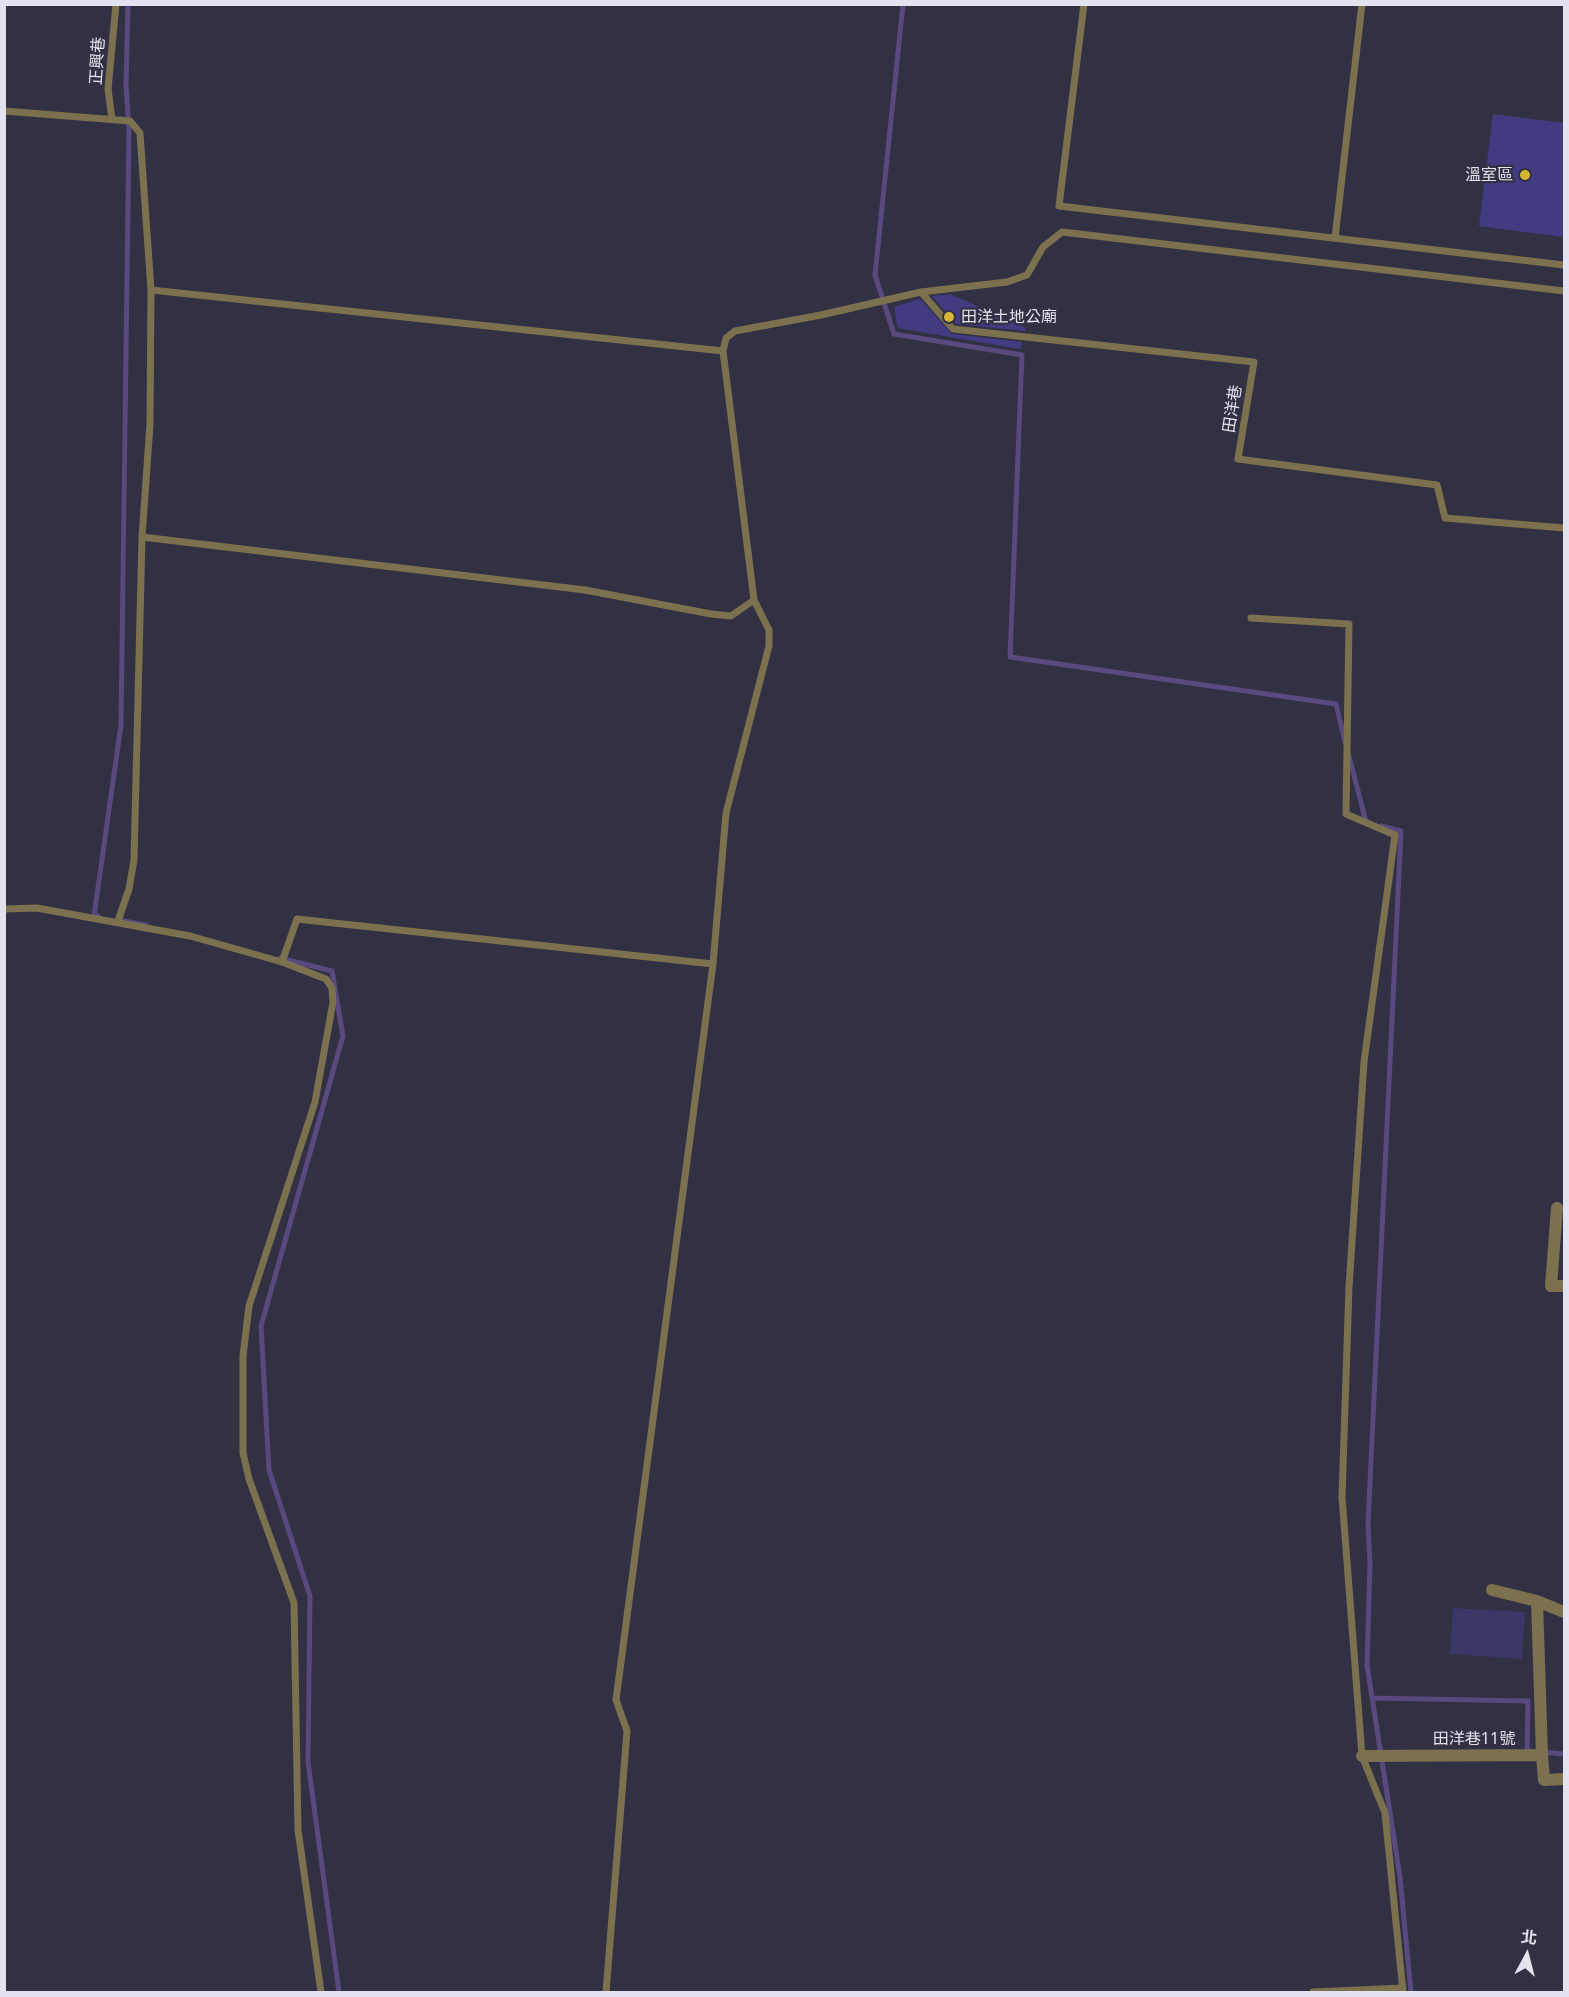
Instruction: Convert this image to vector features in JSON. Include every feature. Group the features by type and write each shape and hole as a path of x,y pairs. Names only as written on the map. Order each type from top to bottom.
{"street":[{"path":"1557,1208 1551,1286 1564,1286"},
{"path":"1492,1590 1537,1601 1564,1612"},
{"path":"1537,1601 1544,1780 1564,1779"},
{"name":"田洋巷11號","path":"1362,1756 1542,1755"}],"lane":[{"name":"正興巷","path":"112,119 108,89 116,4"},
{"path":"1084,4 1059,206 1564,265"},
{"path":"1335,238 1362,4"},
{"path":"4,111 130,121 140,133 152,290 150,423 142,537 134,860 129,889 118,921"},
{"path":"606,1992 627,1731 616,1700 713,964 726,813 769,646 769,630 754,600 723,351 726,338 735,330 821,315 921,292 1007,282 1027,275 1043,247 1062,232 1564,291"},
{"path":"152,290 723,351"},
{"name":"田洋巷","path":"921,292 953,329 1254,362 1238,459 1437,485 1446,518 1564,528"},
{"path":"142,537 585,590 711,614 731,616 754,600"},
{"path":"1251,618 1350,624 1346,814 1395,835 1364,1062 1349,1287 1342,1497 1362,1756 1385,1813 1403,1990 1313,1992"},
{"path":"4,909 37,908 190,936 282,962 326,979 333,995 315,1102 246,1322 243,1453 249,1479 294,1603 298,1830 321,1992"},
{"path":"282,962 297,919 713,964"}],"shaded area":[{"path":"1453,1608 1525,1612 1522,1659 1450,1654"}],"building":[{"name":"溫室區","path":"1493,114 1564,123 1564,237 1479,226"},
{"path":"950,294 1026,328 1025,331 956,324 932,296"},
{"path":"920,299 952,334 1022,342 1020,349 898,328 894,307"}],"waterway":[{"path":"98,916 94,916 121,725 129,129 126,85 128,4"},
{"path":"903,4 875,275 894,334 1022,355 1010,657 1336,704 1345,742"},
{"path":"1349,756 1366,822"},
{"path":"1381,826 1401,831 1368,1524 1370,1564 1367,1665 1400,1877 1411,1992"},
{"path":"119,920 146,925"},
{"path":"280,958 332,971 343,1036 261,1326 269,1470 310,1596 308,1762 339,1992"},
{"path":"1372,1698 1528,1701 1527,1751 1530,1751"},
{"path":"1542,1752 1564,1754"}],"place":[{"name":"溫室區","path":"1525,175"},
{"name":"田洋土地公廟","path":"949,317"}]}
